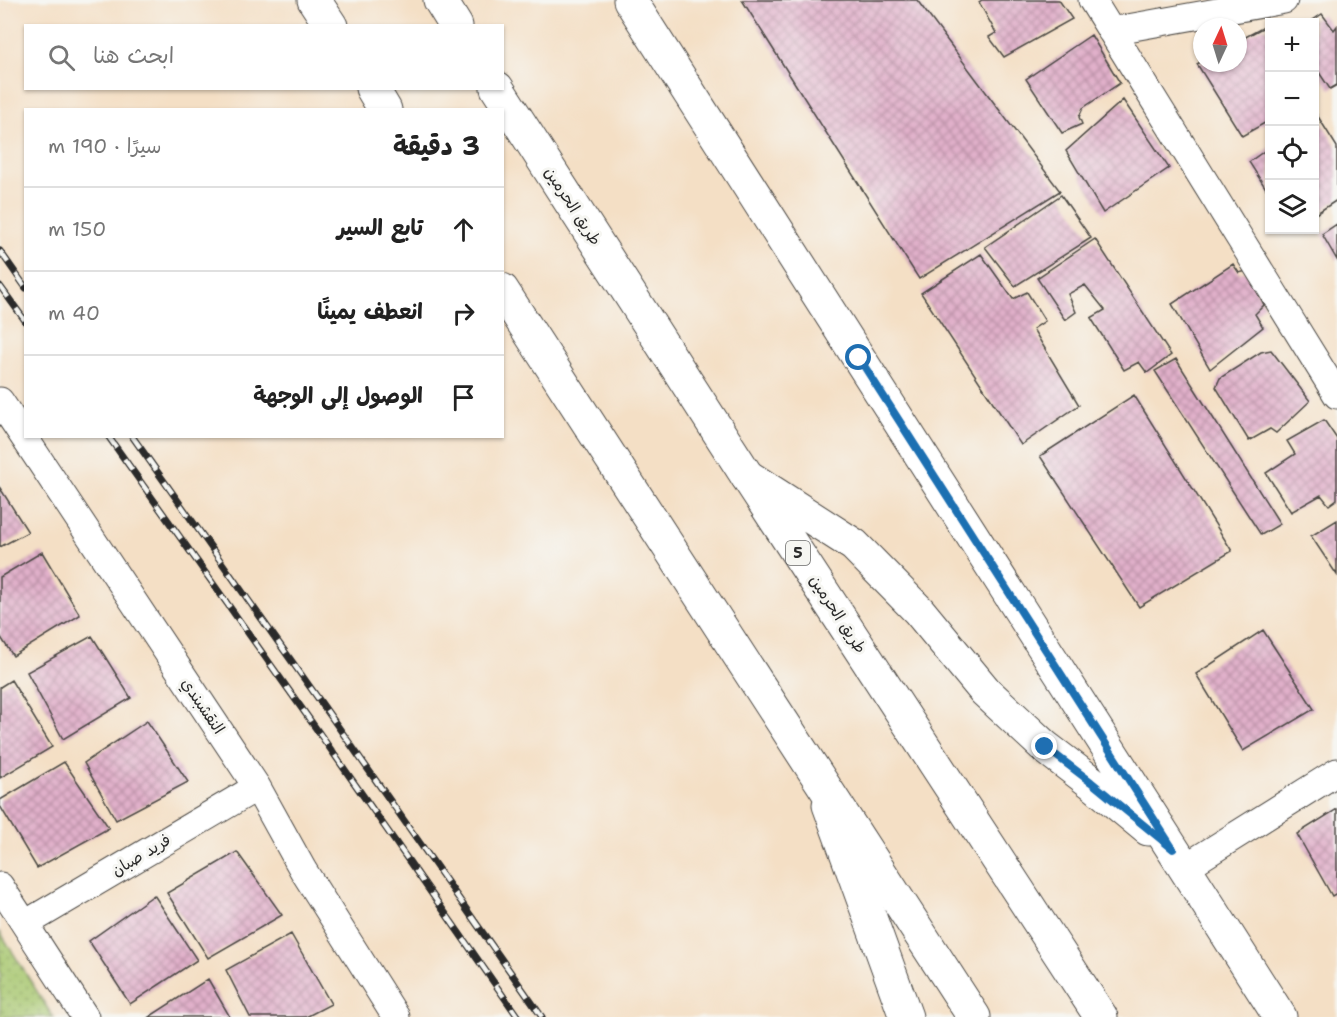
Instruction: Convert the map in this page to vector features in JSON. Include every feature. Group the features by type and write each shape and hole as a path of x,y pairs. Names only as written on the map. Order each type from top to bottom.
{"main road":[{"path":"314,0 330,24"},
{"path":"440,0 455,24"},
{"path":"468,0 478,24"},
{"path":"630,0 1280,1017"},
{"path":"504,82 529,138"},
{"path":"373,90 384,108"},
{"name":"طريق الحرمين","path":"498,90 747,476 1101,1017"},
{"path":"504,293 974,1017"},
{"path":"747,476 854,545 919,611 985,691 1045,747 1091,782 1178,859"},
{"path":"819,778 906,1017"}],"street":[{"path":"1092,0 1337,395"},
{"path":"1112,31 1284,0"},
{"name":"النقشبندي","path":"0,401 24,437"},
{"name":"النقشبندي","path":"25,438 257,787 303,870 396,1017"},
{"path":"1178,859 1337,772"},
{"name":"فريد صبان","path":"25,924 257,787"},
{"path":"0,886 85,1017"}],"green space":[{"path":"0,932 53,1017 0,1017"}],"building":[{"path":"742,0 917,0 1060,191 919,279"},
{"path":"982,0 1059,0 1072,19 1004,57 989,37 996,33 979,2"},
{"path":"1322,14 1334,30 1337,26 1337,85 1330,89 1319,72 1319,18 1316,18"},
{"path":"1265,28 1265,123 1242,136 1202,72 1247,72 1247,36"},
{"path":"1091,35 1120,83 1083,108 1079,117 1082,124 1062,133 1026,79"},
{"path":"1123,100 1169,168 1103,213 1066,151"},
{"path":"1319,118 1337,147 1337,200 1319,212"},
{"path":"1265,151 1265,187 1249,162"},
{"path":"1061,195 1091,238 1015,286 985,247"},
{"path":"1337,224 1337,260 1322,234"},
{"path":"1095,239 1171,355 1147,373 1139,362 1124,370 1091,318 1105,310 1085,285 1068,294 1076,312 1065,320 1037,278"},
{"path":"981,254 1013,299 1027,292 1045,321 1033,329 1079,405 1021,445 921,293"},
{"path":"1233,264 1239,273 1247,271 1264,305 1255,314 1263,327 1210,369 1172,304"},
{"path":"1271,350 1310,401 1276,433 1270,429 1249,441 1216,387 1220,378 1261,352"},
{"path":"1176,359 1280,524 1261,535 1155,371"},
{"path":"1134,395 1232,551 1139,607 1040,456"},
{"path":"1324,420 1337,439 1337,499 1329,505 1321,495 1291,512 1266,473 1295,454 1287,441"},
{"path":"0,488 28,532 0,547"},
{"path":"1337,520 1337,575 1311,536"},
{"path":"42,552 80,615 13,656 0,636 0,577"},
{"path":"1263,630 1314,709 1243,751 1196,674"},
{"path":"92,636 131,698 63,739 27,672"},
{"path":"11,680 52,747 0,778 0,687"},
{"path":"147,721 188,782 116,820 84,763"},
{"path":"64,762 109,828 37,868 0,806 0,800"},
{"path":"1337,809 1337,893 1332,896 1297,834"},
{"path":"237,852 282,915 208,958 167,893"},
{"path":"154,895 197,960 130,1004 89,941"},
{"path":"291,934 331,1004 306,1017 250,1017 226,970"},
{"path":"208,979 230,1017 149,1017"}],"railway":[{"path":"0,251 24,285"},
{"path":"0,286 24,319"},
{"path":"109,438 518,1017"},
{"path":"133,438 542,1017"}],"route":[{"path":"859,358 1173,849 1045,747"}]}
